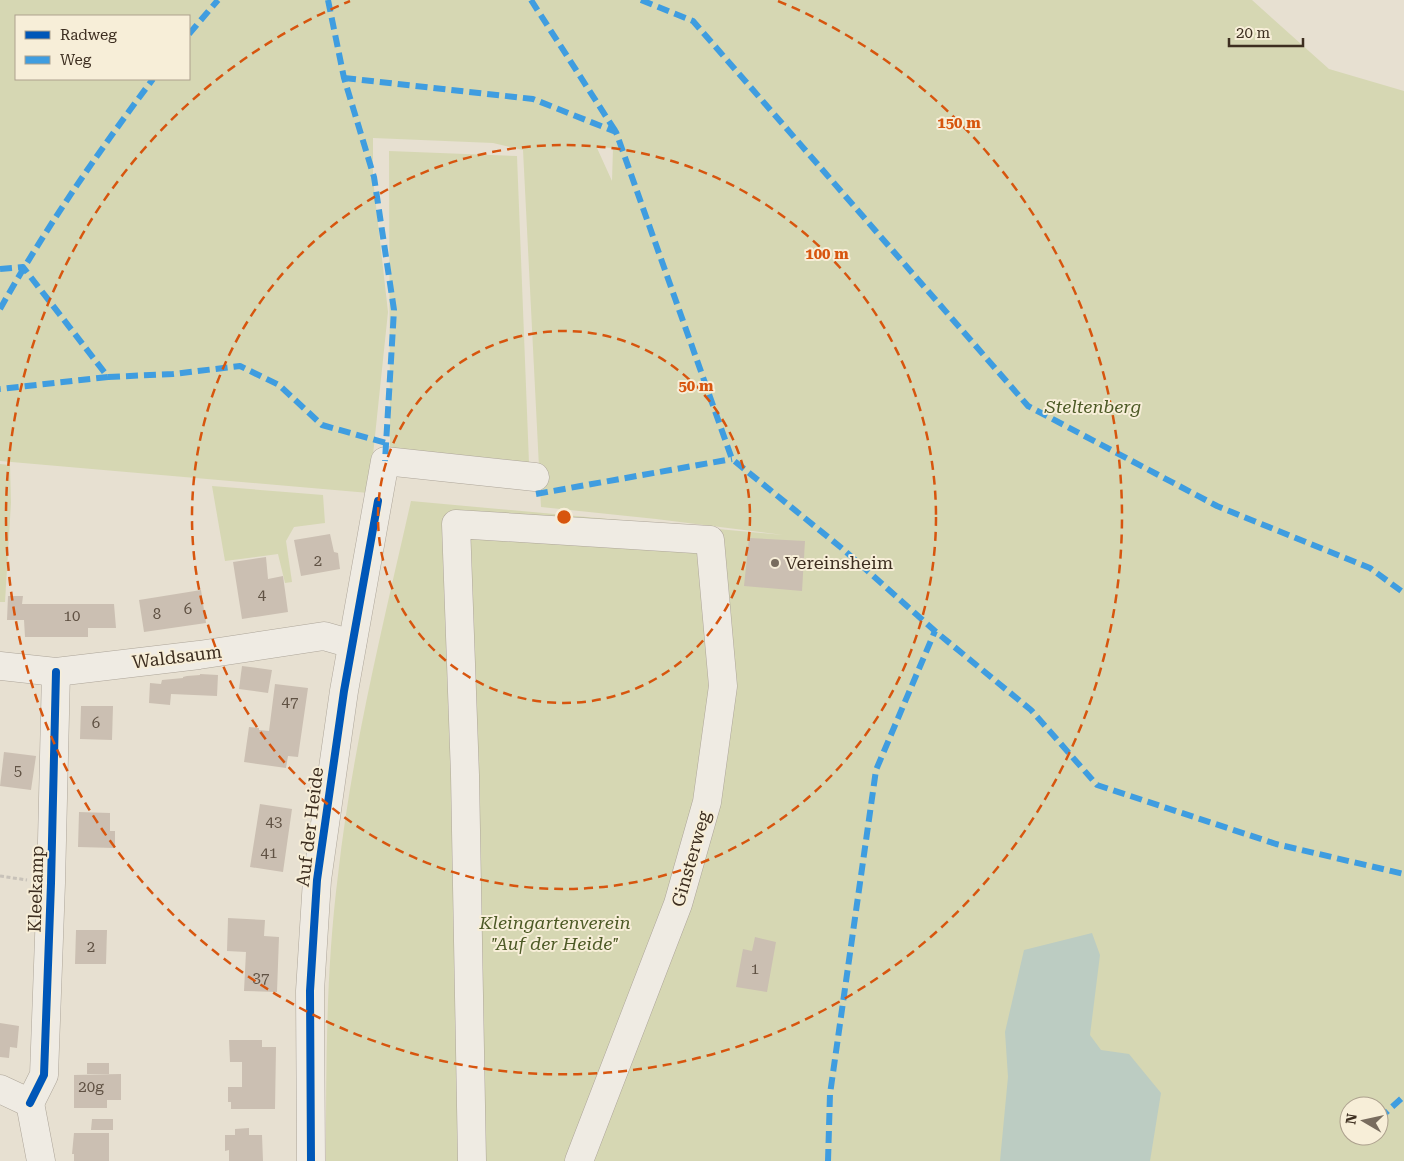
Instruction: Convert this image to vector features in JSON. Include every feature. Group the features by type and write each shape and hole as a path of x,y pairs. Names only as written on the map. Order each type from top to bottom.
{"street":[{"name":"Auf der Heide","path":"311,1161 310,991 318,880 344,690 386,461 534,477"},
{"name":"Ginsterweg","path":"472,1161 465,785 456,524 710,540 723,686 707,802 678,904 578,1161"},
{"name":"Waldsaum","path":"0,666 56,672 199,655 324,636 352,644"},
{"name":"Kleekamp","path":"30,1103 44,1075 51,893 56,672"},
{"path":"0,1089 30,1103 41,1161"}],"green space":[{"name":"Steltenberg","path":"0,0 1252,0 1329,69 1404,91 1404,1161 326,1161 329,982 334,911 344,828 369,687 411,501 783,535 541,507 523,150 493,143 373,138 373,179 388,312 369,493 0,461","holes":["597,147 613,148 612,181"]},
{"path":"389,151 517,156 529,463 390,448"},
{"path":"0,464 10,465 11,503 5,602 0,602"},
{"path":"212,486 323,495 325,523 294,527 286,541 292,582 285,583 278,554 225,561"}],"shaded area":[{"path":"1092,933 1100,955 1090,1035 1101,1050 1129,1054 1161,1093 1150,1161 1000,1161 1008,1077 1005,1032 1024,950"}],"building":[{"path":"330,534 334,552 338,553 340,569 301,576 294,540"},
{"name":"Vereinsheim","path":"749,538 805,541 802,591 744,586"},
{"path":"266,557 268,579 283,576 288,612 242,619 233,562"},
{"path":"201,590 206,623 144,632 139,600"},
{"path":"8,596 23,596 22,604 114,604 116,628 88,628 88,637 25,637 24,620 7,620"},
{"path":"242,666 272,670 268,693 239,689"},
{"path":"200,674 218,675 217,696 171,694 170,705 149,703 150,683 161,684 162,680"},
{"path":"275,684 308,688 298,757 288,756 286,768 244,762 249,727 269,731"},
{"path":"81,706 113,706 112,740 80,739"},
{"path":"4,752 36,756 31,790 0,786"},
{"path":"260,804 292,809 283,872 250,867"},
{"path":"79,812 110,813 110,831 115,831 115,848 78,847"},
{"path":"228,918 265,920 264,936 279,937 277,992 244,991 246,952 227,951"},
{"path":"76,930 107,930 106,964 75,964"},
{"path":"755,937 776,942 767,992 736,987 743,949 752,951"},
{"path":"0,1023 19,1026 17,1048 10,1047 9,1058 0,1057"},
{"path":"229,1040 262,1040 262,1047 276,1047 275,1109 231,1109 231,1102 228,1102 228,1087 242,1087 242,1062 230,1062"},
{"path":"87,1063 109,1063 109,1074 87,1074"},
{"path":"121,1074 121,1100 107,1100 107,1108 74,1108 74,1075"},
{"path":"92,1119 113,1119 113,1130 91,1130"},
{"path":"249,1128 249,1135 262,1135 263,1161 229,1161 229,1150 225,1151 225,1135 235,1135 235,1129"},
{"path":"74,1133 109,1133 109,1161 74,1161 74,1154 72,1154"}],"marked path":[{"path":"190,33 218,0"},
{"path":"328,0 344,78 374,177 394,310 385,461"},
{"path":"531,0 616,132"},
{"path":"641,0 693,21 1028,406 1217,506 1370,568 1404,593"},
{"path":"344,78 533,99 616,132 732,459 844,550 935,631 1031,710 1097,785 1276,844 1404,874"},
{"path":"0,309 73,191 152,80"},
{"path":"0,269 23,267 108,377 0,389"},
{"path":"108,377 173,374 240,366 279,385 322,425 386,443"},
{"path":"536,494 732,459"},
{"path":"828,1161 830,1094 876,770 935,631"},
{"path":"1389,1110 1404,1096"}],"cycle path":[{"path":"311,1161 310,991 317,880 344,691 378,501"},
{"path":"30,1103 44,1075 56,672"}],"place":[{"name":"Vereinsheim","path":"775,563"}],"park label":[{"name":"Kleingartenverein \"Auf der Heide\"","path":"555,933"}]}
